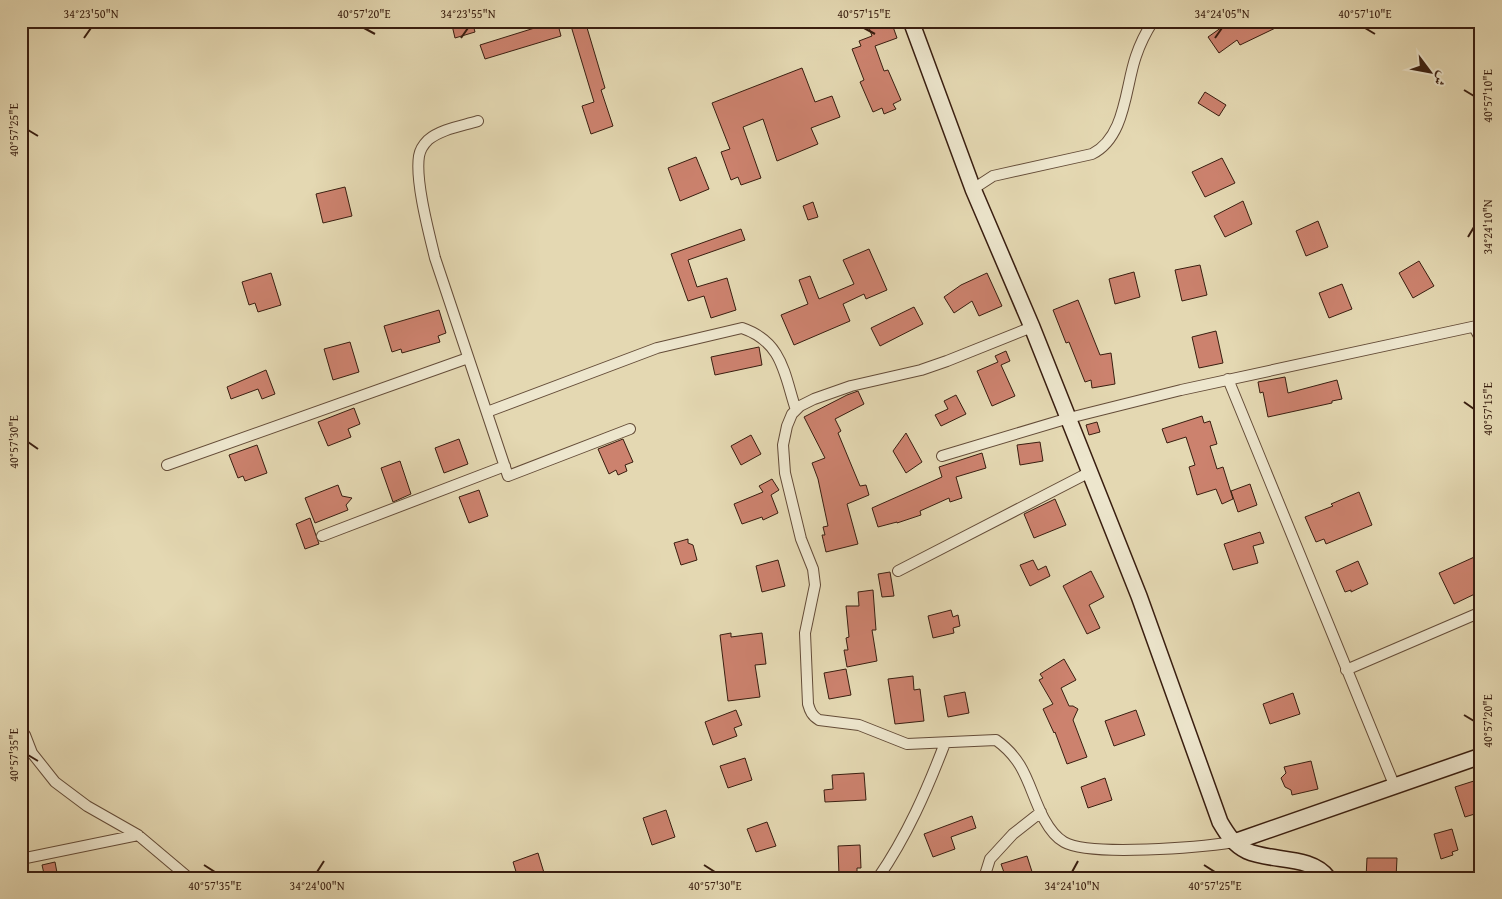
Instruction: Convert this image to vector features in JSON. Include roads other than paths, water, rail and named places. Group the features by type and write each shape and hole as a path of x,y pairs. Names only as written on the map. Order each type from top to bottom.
{"street":[{"path":"911,21 973,189 1069,418 1165,665 1212,801 1226,834 1245,850 1314,866 1324,872 1328,878"},
{"path":"973,189 993,176 1092,154 1101,150 1111,138 1119,120 1136,58 1146,32 1153,21"},
{"path":"478,121 438,133 430,139 424,144 419,155 419,168 428,228 435,258 508,476 630,429"},
{"path":"942,456 1069,418 1228,379 1478,326 1481,340"},
{"path":"1032,327 921,370 851,386 814,399 800,406 787,426 783,445 785,473 801,538 813,569 815,585 804,633 808,704 814,717 819,720 859,725 907,744 996,740 1016,756 1051,831 1064,842 1080,848 1196,847 1234,842 1481,756"},
{"path":"486,412 657,348 742,328 766,340 773,348 780,359 796,410"},
{"path":"166,465 468,358"},
{"path":"1228,379 1395,787"},
{"path":"322,536 505,466"},
{"path":"898,571 1090,472"},
{"path":"1346,670 1481,612"},
{"path":"21,730 32,753 55,782 87,806 138,835 189,878"},
{"path":"878,878 897,851 920,804 945,743"},
{"path":"986,878 985,875 990,859 1013,834 1041,812"},
{"path":"21,860 138,835"}]}
